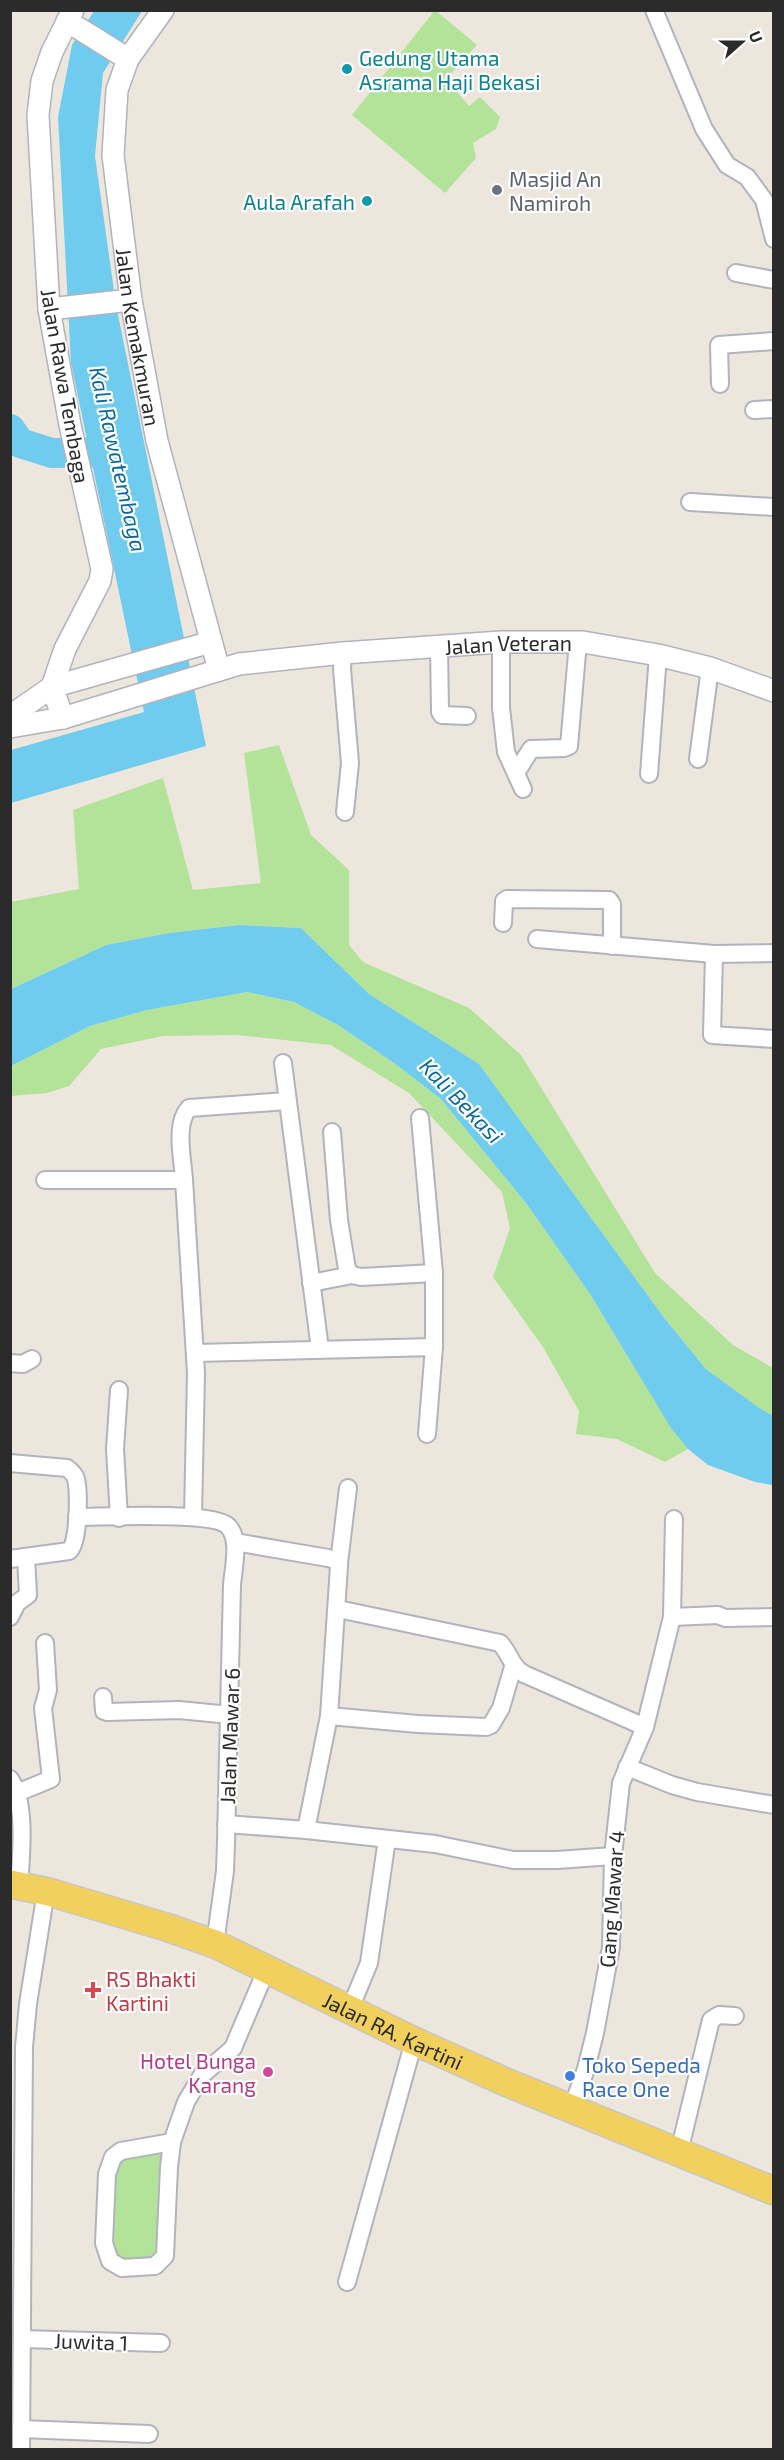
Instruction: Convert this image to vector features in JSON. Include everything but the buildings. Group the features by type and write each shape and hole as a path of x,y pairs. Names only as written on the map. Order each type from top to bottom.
{"main road":[{"name":"Jalan RA. Kartini","path":"15,1885 46,1891 215,1944 414,2041 508,2083 573,2104 679,2152 774,2191"}],"street":[{"name":"Jalan Kemakmuran","path":"163,10 123,56 117,90 113,155 127,300 157,441 219,670"},
{"path":"654,10 704,129 727,165 747,177 764,200 774,239"},
{"path":"72,19 123,56"},
{"name":"Jalan Rawa Tembaga","path":"61,685 65,649 100,581 102,569 70,425 53,308 38,116 42,81 52,52 72,19"},
{"path":"736,273 774,280"},
{"path":"53,308 127,300"},
{"path":"720,384 719,345 774,341"},
{"path":"754,410 774,410"},
{"path":"690,502 774,507"},
{"path":"10,716 61,685 211,642 239,664"},
{"path":"501,642 506,752 523,789"},
{"name":"Jalan Veteran","path":"10,727 71,716 239,664 338,653 501,642 578,642 658,655 710,668 774,691"},
{"path":"516,773 531,749 569,746 578,642"},
{"path":"439,645 440,712 442,715 466,716"},
{"path":"338,653 342,669 350,763 345,812"},
{"path":"649,774 658,655"},
{"path":"698,759 710,668"},
{"path":"61,685 71,716"},
{"path":"503,924 504,902 507,898 609,900 612,904 612,946"},
{"path":"537,939 714,954 774,953"},
{"path":"714,954 712,1035 774,1039"},
{"path":"283,1063 320,1349"},
{"path":"193,1516 195,1353 182,1119 189,1108 287,1101"},
{"path":"420,1118 434,1273 434,1347 427,1434"},
{"path":"332,1132 344,1260 352,1275"},
{"path":"45,1180 184,1180"},
{"path":"311,1283 352,1275 361,1277 434,1273"},
{"path":"195,1353 434,1347"},
{"path":"10,1363 23,1364 32,1359"},
{"path":"119,1390 115,1449 119,1518"},
{"path":"10,1463 67,1468 76,1478 77,1517 74,1548 63,1552 18,1558 28,1595 17,1603 10,1617"},
{"path":"306,1830 329,1716 338,1609 339,1563 348,1488"},
{"path":"77,1517 193,1516 218,1520 232,1534 328,1558 339,1563"},
{"name":"Gang Mawar 4","path":"573,2104 595,2033 611,1947 613,1856 621,1783 645,1727 672,1617 674,1519"},
{"name":"Jalan Mawar 6","path":"215,1944 225,1870 232,1534"},
{"path":"338,1609 500,1643 506,1650 513,1667 524,1674 645,1727"},
{"path":"672,1617 718,1615 724,1618 774,1617"},
{"path":"15,1885 22,1848 14,1786 51,1779 43,1708 48,1690 45,1643"},
{"path":"329,1716 418,1725 486,1727 491,1725 501,1708 513,1667"},
{"path":"103,1697 104,1711 107,1713 179,1710 230,1715"},
{"path":"627,1767 672,1785 697,1792 774,1805"},
{"path":"226,1824 435,1844 513,1860 613,1856"},
{"path":"350,2009 369,1964 387,1839"},
{"path":"21,2450 24,2047 28,2004 46,1891"},
{"path":"172,2142 121,2151 113,2157 107,2174 104,2243 110,2261 122,2268 155,2266 165,2256 172,2142 186,2102 201,2075 232,2048 267,1968"},
{"path":"679,2152 711,2020 719,2015 735,2016"},
{"path":"346,2282 414,2041"},
{"name":"Juwita 1","path":"22,2339 160,2343"},
{"path":"21,2429 149,2434"}],"green space":[{"path":"435,10 477,45 446,79 469,106 480,97 500,117 496,129 473,143 476,158 445,193 352,115"},
{"path":"279,745 311,835 349,870 349,945 363,962 469,1008 521,1055 655,1273 733,1345 773,1368 773,1416 706,1369 665,1319 479,1064 369,994 301,928 239,925 169,933 106,945 11,989 11,902 79,889 73,810 163,778 193,890 261,883 244,753"},
{"path":"247,992 294,1002 338,1025 394,1063 441,1099 526,1203 590,1294 655,1401 688,1449 665,1462 617,1439 576,1434 579,1411 543,1347 493,1277 510,1228 502,1192 409,1093 331,1045 237,1035 163,1036 101,1049 69,1086 47,1093 11,1096 11,1066 90,1026 147,1010"},
{"path":"172,2142 155,2266 110,2261 113,2157"}],"water":[{"name":"Kali Rawatembaga","path":"94,11 142,11 103,73 95,156 116,305 206,746 11,803 11,750 144,712 71,363 58,117 72,45"},
{"name":"Kali Bekasi","path":"239,925 301,928 369,994 479,1064 665,1319 706,1369 773,1416 773,1485 755,1482 708,1465 688,1449 671,1428 590,1294 526,1203 441,1099 394,1063 338,1025 294,1002 247,992 147,1010 90,1026 11,1066 11,989 106,945 169,933"}],"waterway":[{"name":"Kali Rawatembaga","path":"10,429 20,443 52,453 117,452"}],"place":[{"name":"Gedung Utama Asrama Haji Bekasi","path":"347,69"},
{"name":"Masjid An Namiroh","path":"497,190"},
{"name":"Aula Arafah","path":"367,201"},
{"name":"RS Bhakti Kartini","path":"93,1990"},
{"name":"Hotel Bunga Karang","path":"268,2072"},
{"name":"Toko Sepeda Race One","path":"570,2076"}]}
